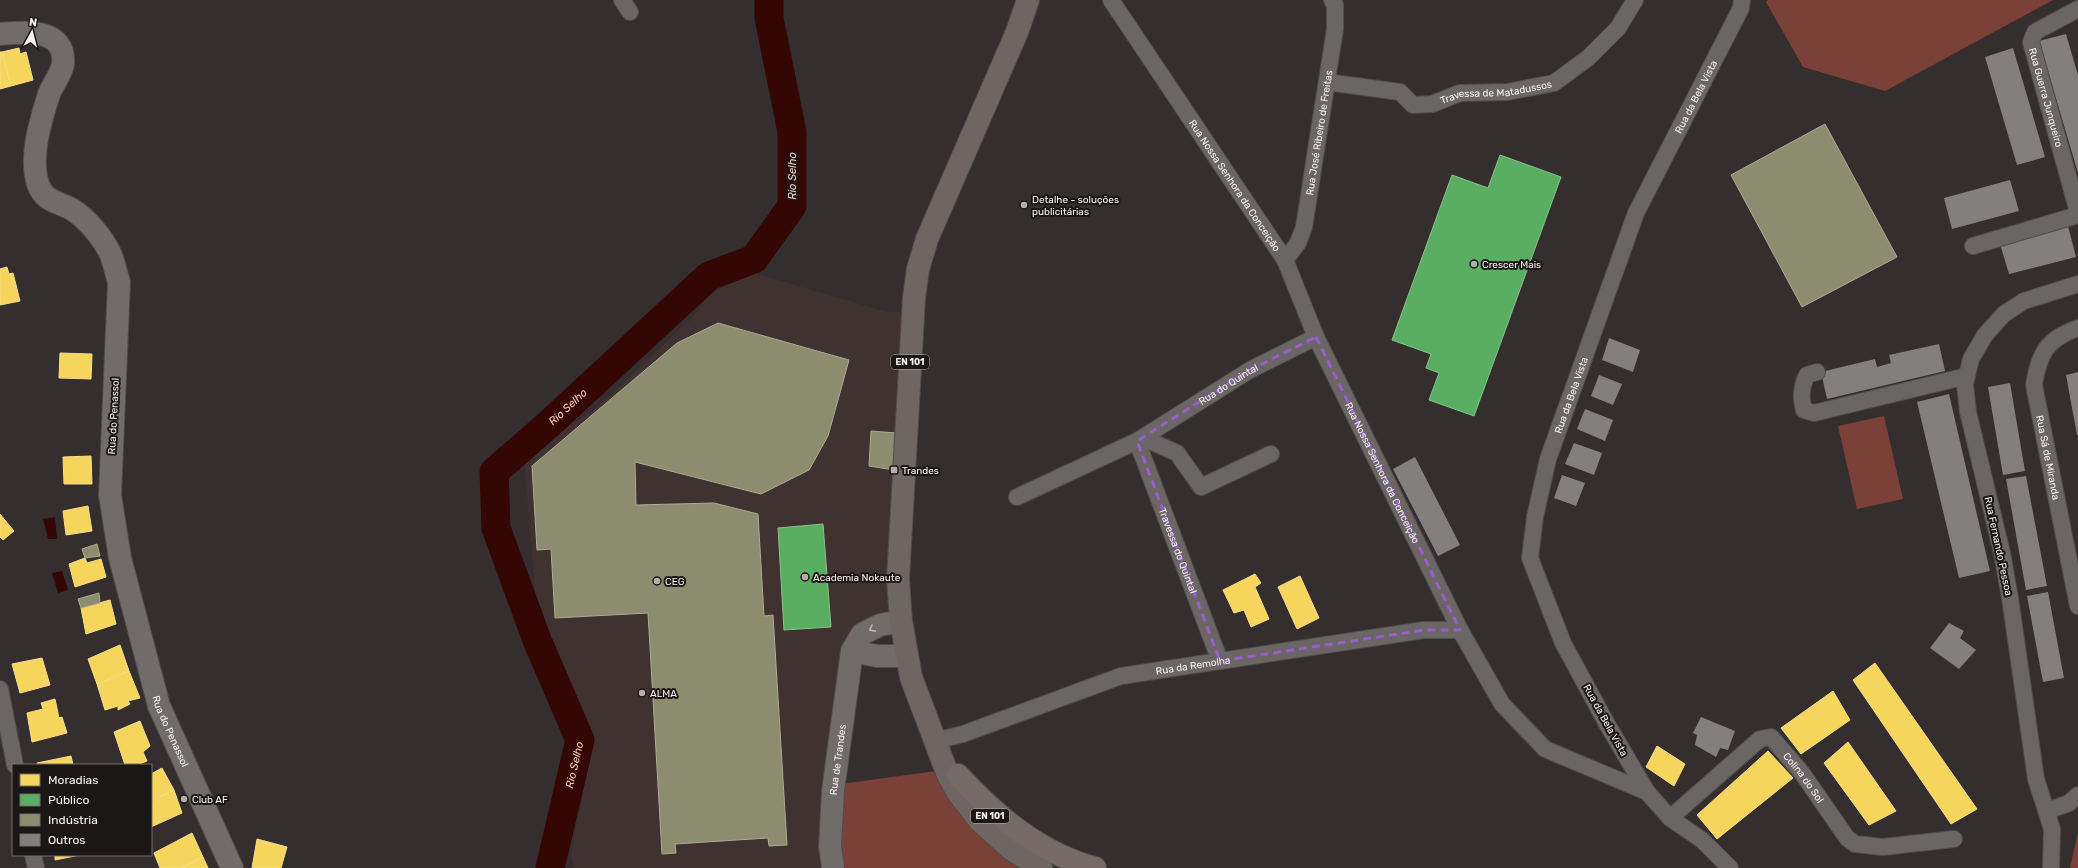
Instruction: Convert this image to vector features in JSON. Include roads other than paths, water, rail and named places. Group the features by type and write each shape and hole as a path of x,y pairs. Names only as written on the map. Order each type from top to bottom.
{"highway":[{"path":"958,774 984,803 1022,833 1063,857 1095,868"}],"main road":[{"name":"EN 101","path":"1028,0 1017,32 927,239 918,269 914,298 898,579 901,621 911,677 948,775 958,792 979,820 1012,849 1041,868"},
{"name":"EN 101","path":"935,742 976,801 1002,828 1034,851 1066,868"}],"street":[{"name":"Rua Nossa Senhora da Conceição","path":"1112,0 1285,260 1316,337 1460,630 1502,704 1545,748 1647,792 1670,818 1702,840 1730,868"},
{"name":"Rua José Ribeiro de Freitas","path":"1285,260 1298,243 1304,227 1335,29 1335,6 1332,0"},
{"name":"Travessa de Matadussos","path":"1327,82 1400,92 1413,105 1432,104 1460,93 1507,92 1554,83 1588,58 1618,28 1635,0"},
{"name":"Rua da Bela Vista","path":"1647,792 1607,724 1563,643 1530,558 1533,531 1548,459 1636,213 1741,8 1742,0"},
{"name":"Rua Guerra Junqueiro","path":"1973,246 2078,213 2031,42 2035,32 2078,9"},
{"name":"Rua do Penassol","path":"0,34 36,32 52,38 61,50 63,64 50,93 39,131 36,160 38,184 47,199 73,210 94,229 110,253 119,282 110,495 120,558 160,706 232,868"},
{"name":"Rua Fernando Pessoa","path":"2051,865 2052,829 2036,779 2002,553 1968,412 1966,384 1971,359 1985,335 2004,314 2024,301 2078,284"},
{"name":"Rua Sá de Miranda","path":"2078,328 2061,334 2045,348 2037,366 2034,385 2078,606"},
{"name":"Rua do Quintal","path":"1017,497 1140,439 1250,370 1316,337"},
{"path":"1817,372 1807,375 1802,385 1801,400 1804,410 1814,413 1967,376"},
{"path":"1140,439 1177,453 1201,487 1271,454"},
{"name":"Travessa do Quintal","path":"1140,439 1220,661"},
{"name":"Rua de Trandes","path":"833,868 830,846 833,792 852,651 862,634 880,625 901,621"},
{"name":"Rua da Remolha","path":"935,742 963,734 1122,676 1424,630 1460,630"},
{"path":"852,651 878,656 907,656"},
{"path":"0,689 15,764"},
{"name":"Colina do Sol","path":"1670,818 1760,739 1771,737 1802,773 1847,838 1855,844 1883,846 1954,839"},
{"path":"2047,811 2069,803 2078,795"},
{"path":"33,856 36,868"}],"waterway":[{"name":"Rio Selho","path":"550,868 580,740 537,640 496,528 494,472 549,424 709,276 754,259 792,206 792,132 769,18 769,0"}],"place":[{"name":"Detalhe - soluções publicitárias","path":"1024,205"},
{"name":"Crescer Mais","path":"1474,264"},
{"name":"Trandes","path":"894,470"},
{"name":"Academia Nokaute","path":"805,577"},
{"name":"CEG","path":"657,581"},
{"name":"ALMA","path":"642,693"},
{"name":"Club AF","path":"184,799"}]}
